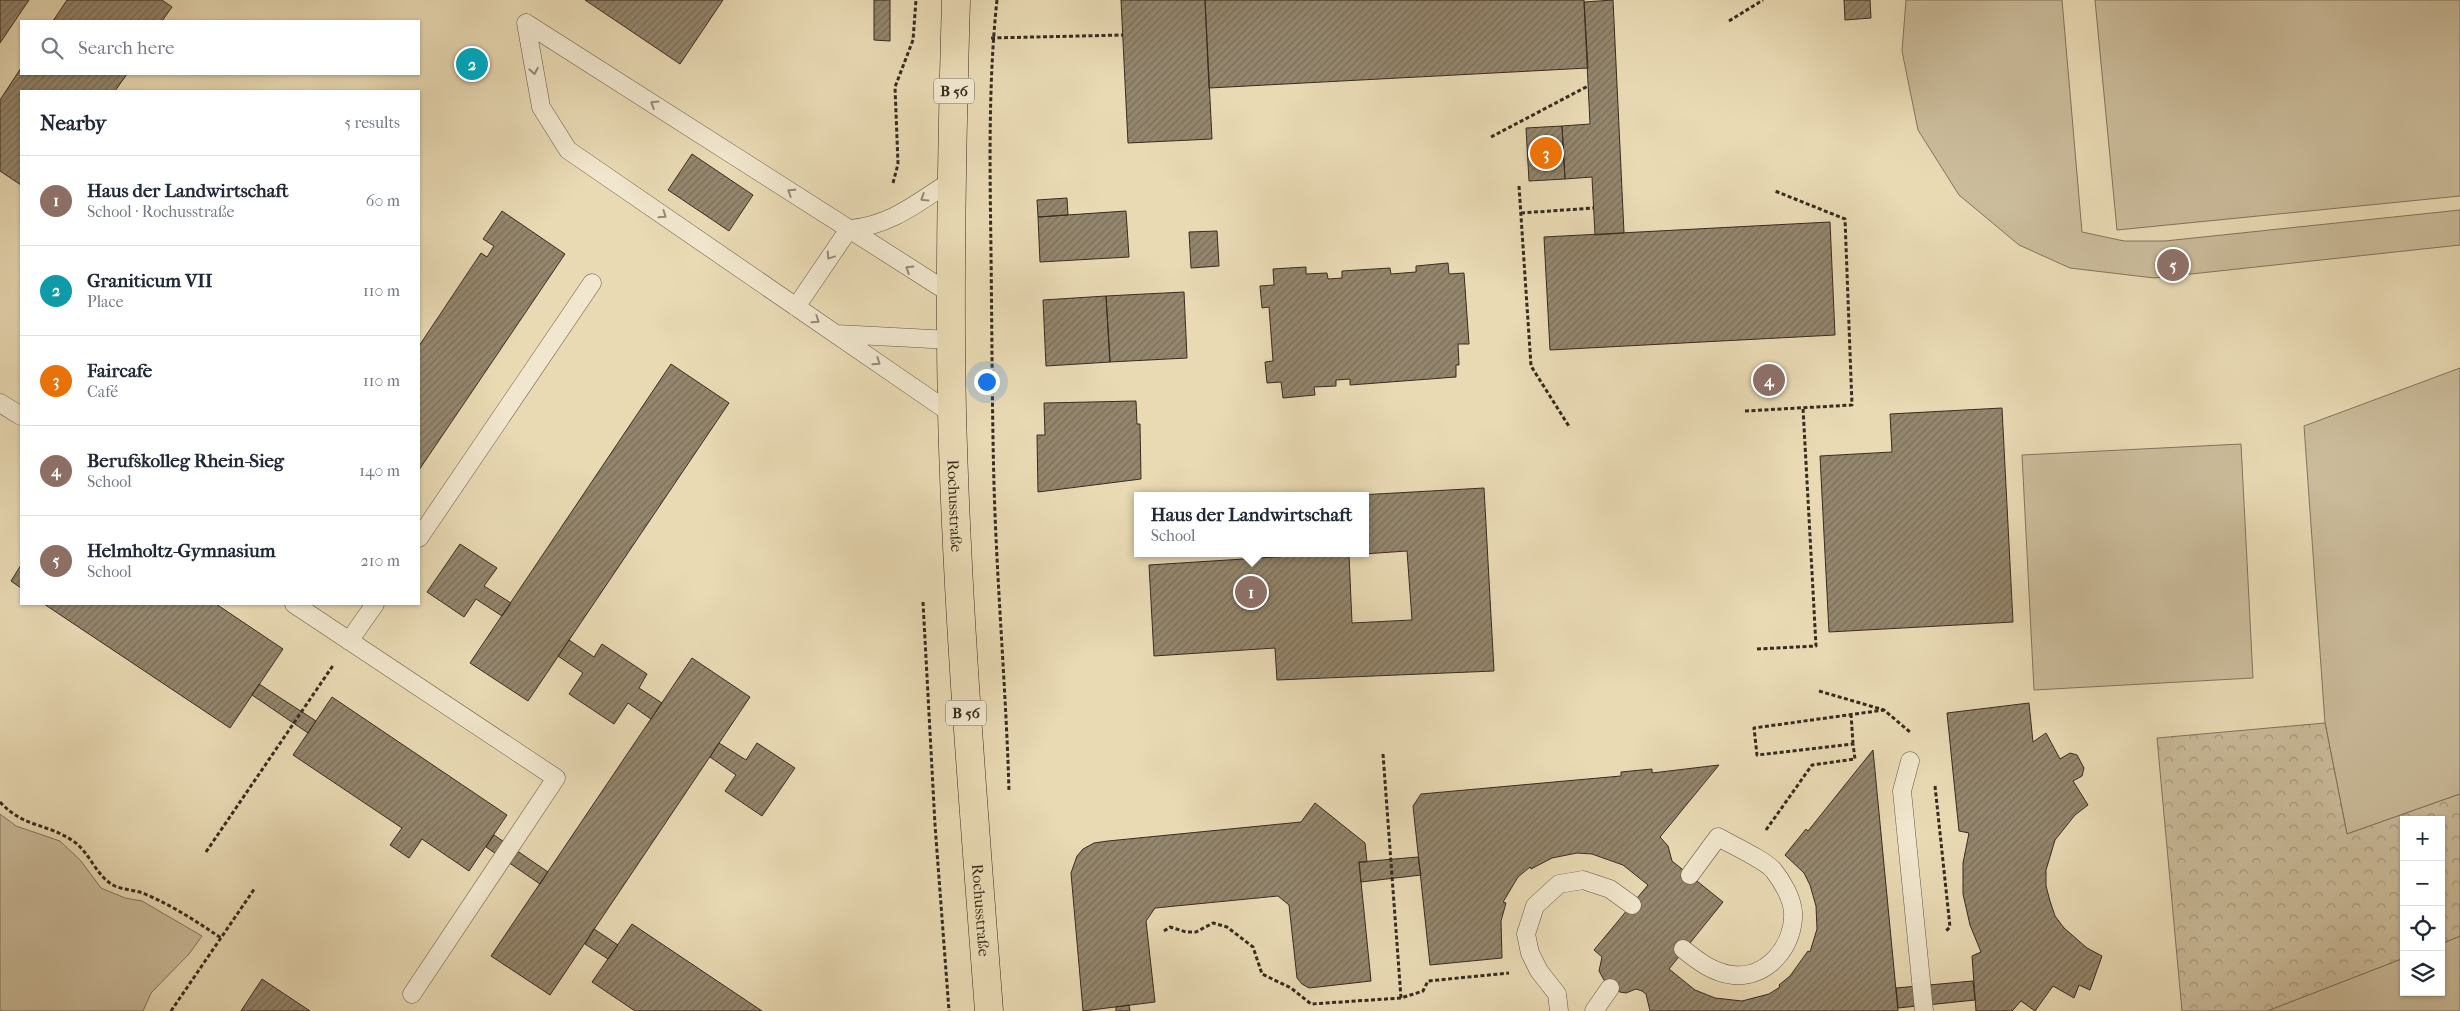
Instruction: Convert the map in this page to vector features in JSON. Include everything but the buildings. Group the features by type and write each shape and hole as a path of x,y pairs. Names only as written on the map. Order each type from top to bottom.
{"main road":[{"name":"Rochusstraße","path":"956,0 952,181 952,414 966,711 989,1011"}],"lane":[{"path":"951,294 526,23 541,107 568,150 952,414"},
{"path":"848,229 870,227 897,215 952,181"},
{"path":"796,306 848,229"},
{"path":"420,537 592,283"},
{"path":"837,334 951,340"},
{"path":"0,403 20,415"},
{"path":"296,605 556,778 412,994"},
{"path":"350,641 374,605"},
{"path":"1910,761 1902,791 1924,1011"},
{"path":"1683,948 1701,963 1716,971 1734,975 1750,974 1763,969 1775,960 1788,942 1793,923 1790,898 1773,869 1718,837 1690,875"},
{"path":"1559,1011 1557,994 1539,970 1530,953 1526,934 1535,906 1559,884 1583,880 1610,889 1632,905"},
{"path":"1594,1011 1610,988"}],"path":[{"path":"897,215 890,192 898,164 895,87 913,40 916,0"},
{"path":"997,0 993,38 990,148 994,486 1007,708 1009,796"},
{"path":"1729,21 1763,0"},
{"path":"993,38 1123,35"},
{"path":"1490,138 1588,86"},
{"path":"1519,186 1531,366 1570,428"},
{"path":"1745,411 1852,405 1845,219 1775,191"},
{"path":"1521,213 1594,208"},
{"path":"1757,649 1816,646 1803,408"},
{"path":"923,599 934,815 949,1011"},
{"path":"206,852 350,641"},
{"path":"1853,744 1757,755 1754,728 1884,710"},
{"path":"1748,855 1812,765 1855,759 1851,714"},
{"path":"1383,754 1401,998"},
{"path":"0,802 9,812 31,824 51,828 75,842 96,869 114,885 142,892 176,907 222,938"},
{"path":"171,1011 256,888"},
{"path":"1164,931 1170,927 1186,932 1196,932 1213,924 1227,927 1253,947 1262,974 1291,988 1311,1004 1401,998 1423,991 1428,981 1539,970"}],"green space":[{"path":"1906,0 2062,0 2082,232 2124,241 2165,241 2460,210 2460,245 2154,278 2070,268 2019,245 1959,195 1918,130 1902,51"},
{"path":"2095,0 2460,0 2460,196 2117,230"},
{"path":"2460,368 2460,794 2347,834 2325,723 2304,426"},
{"path":"2241,444 2253,678 2034,690 2022,455"},
{"path":"2325,723 2347,834 2460,794 2460,936 2445,942 2445,816 2400,816 2400,960 2267,1011 2182,1011 2157,738"},
{"path":"0,814 16,826 60,841 81,861 101,888 125,898 142,901 202,936 189,954 151,993 143,1011 0,1011"},
{"path":"2460,936 2460,1011 2267,1011 2400,960 2400,996 2445,996 2445,942"}],"place":[{"name":"Graniticum VII","path":"472,64"},
{"name":"Faircafe","path":"1546,153"},
{"name":"Helmholtz-Gymnasium","path":"2173,265"},
{"name":"Berufskolleg Rhein-Sieg","path":"1769,380"},
{"name":"Haus der Landwirtschaft","path":"1251,592"}]}
